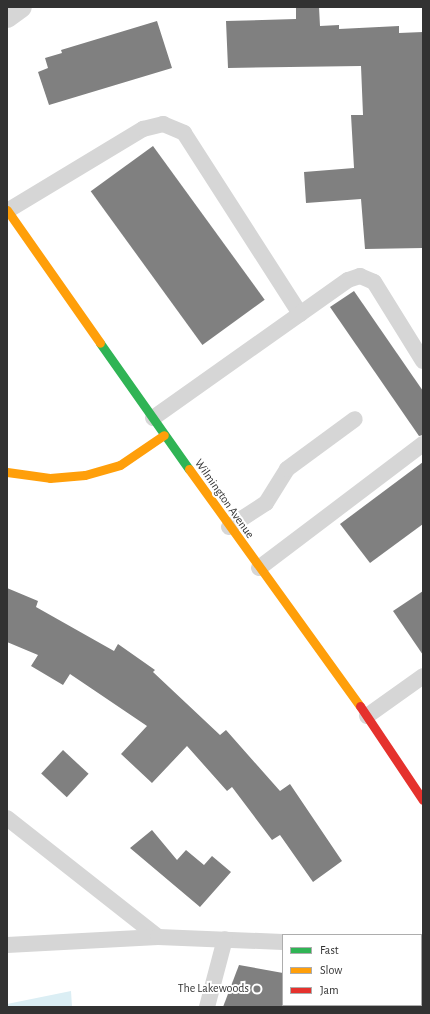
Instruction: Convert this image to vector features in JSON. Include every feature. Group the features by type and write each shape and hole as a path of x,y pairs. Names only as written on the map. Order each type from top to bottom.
{"main road":[{"name":"Wilmington Avenue","path":"7,210 229,527 367,716 423,800"},
{"path":"7,472 50,478 85,475 120,465 164,435"}],"street":[{"path":"7,17 22,7"}],"lane":[{"path":"7,210 143,129 163,124 184,132 300,314"},
{"path":"153,418 348,280 360,276 374,282 423,361"},
{"path":"229,527 266,503 287,470 355,419"},
{"path":"259,568 423,444"},
{"path":"367,716 423,676"},
{"path":"7,818 158,937"},
{"path":"7,945 158,937 282,942"},
{"path":"207,1007 225,939"}],"shaded area":[{"path":"71,991 72,1007 7,1007 7,1004"}],"building":[{"path":"296,7 319,7 320,26 339,25 339,29 399,26 399,33 423,32 423,248 365,249 361,199 306,203 304,172 354,168 351,115 363,115 361,66 228,68 226,21 296,19"},
{"path":"157,21 172,68 49,105 38,72 48,68 45,58 62,53 61,50"},
{"path":"153,146 265,300 202,345 91,191"},
{"path":"354,291 423,391 423,435 419,436 330,307"},
{"path":"423,462 423,524 370,563 340,524"},
{"path":"7,588 38,601 36,607 114,651 118,644 155,670 153,672 220,735 226,730 280,791 290,784 342,861 313,882 280,835 272,840 232,787 227,791 187,746 152,783 121,754 147,726 70,674 63,685 31,666 38,655 7,642"},
{"path":"423,591 423,655 393,611"},
{"path":"63,750 89,774 67,797 41,773"},
{"path":"152,830 177,860 186,850 204,865 212,856 231,872 200,907 130,848"},
{"name":"The Lakewoods","path":"239,965 282,973 283,1007 223,1007"}],"traffic: fast":[{"path":"100,343 189,469"}],"traffic: slow":[{"path":"7,210 100,343"},
{"path":"7,472 50,478 85,475 120,465 164,435"},
{"path":"189,469 360,706"}],"traffic: jam":[{"path":"360,706 423,800"}],"place":[{"name":"The Lakewoods","path":"257,989"}]}
